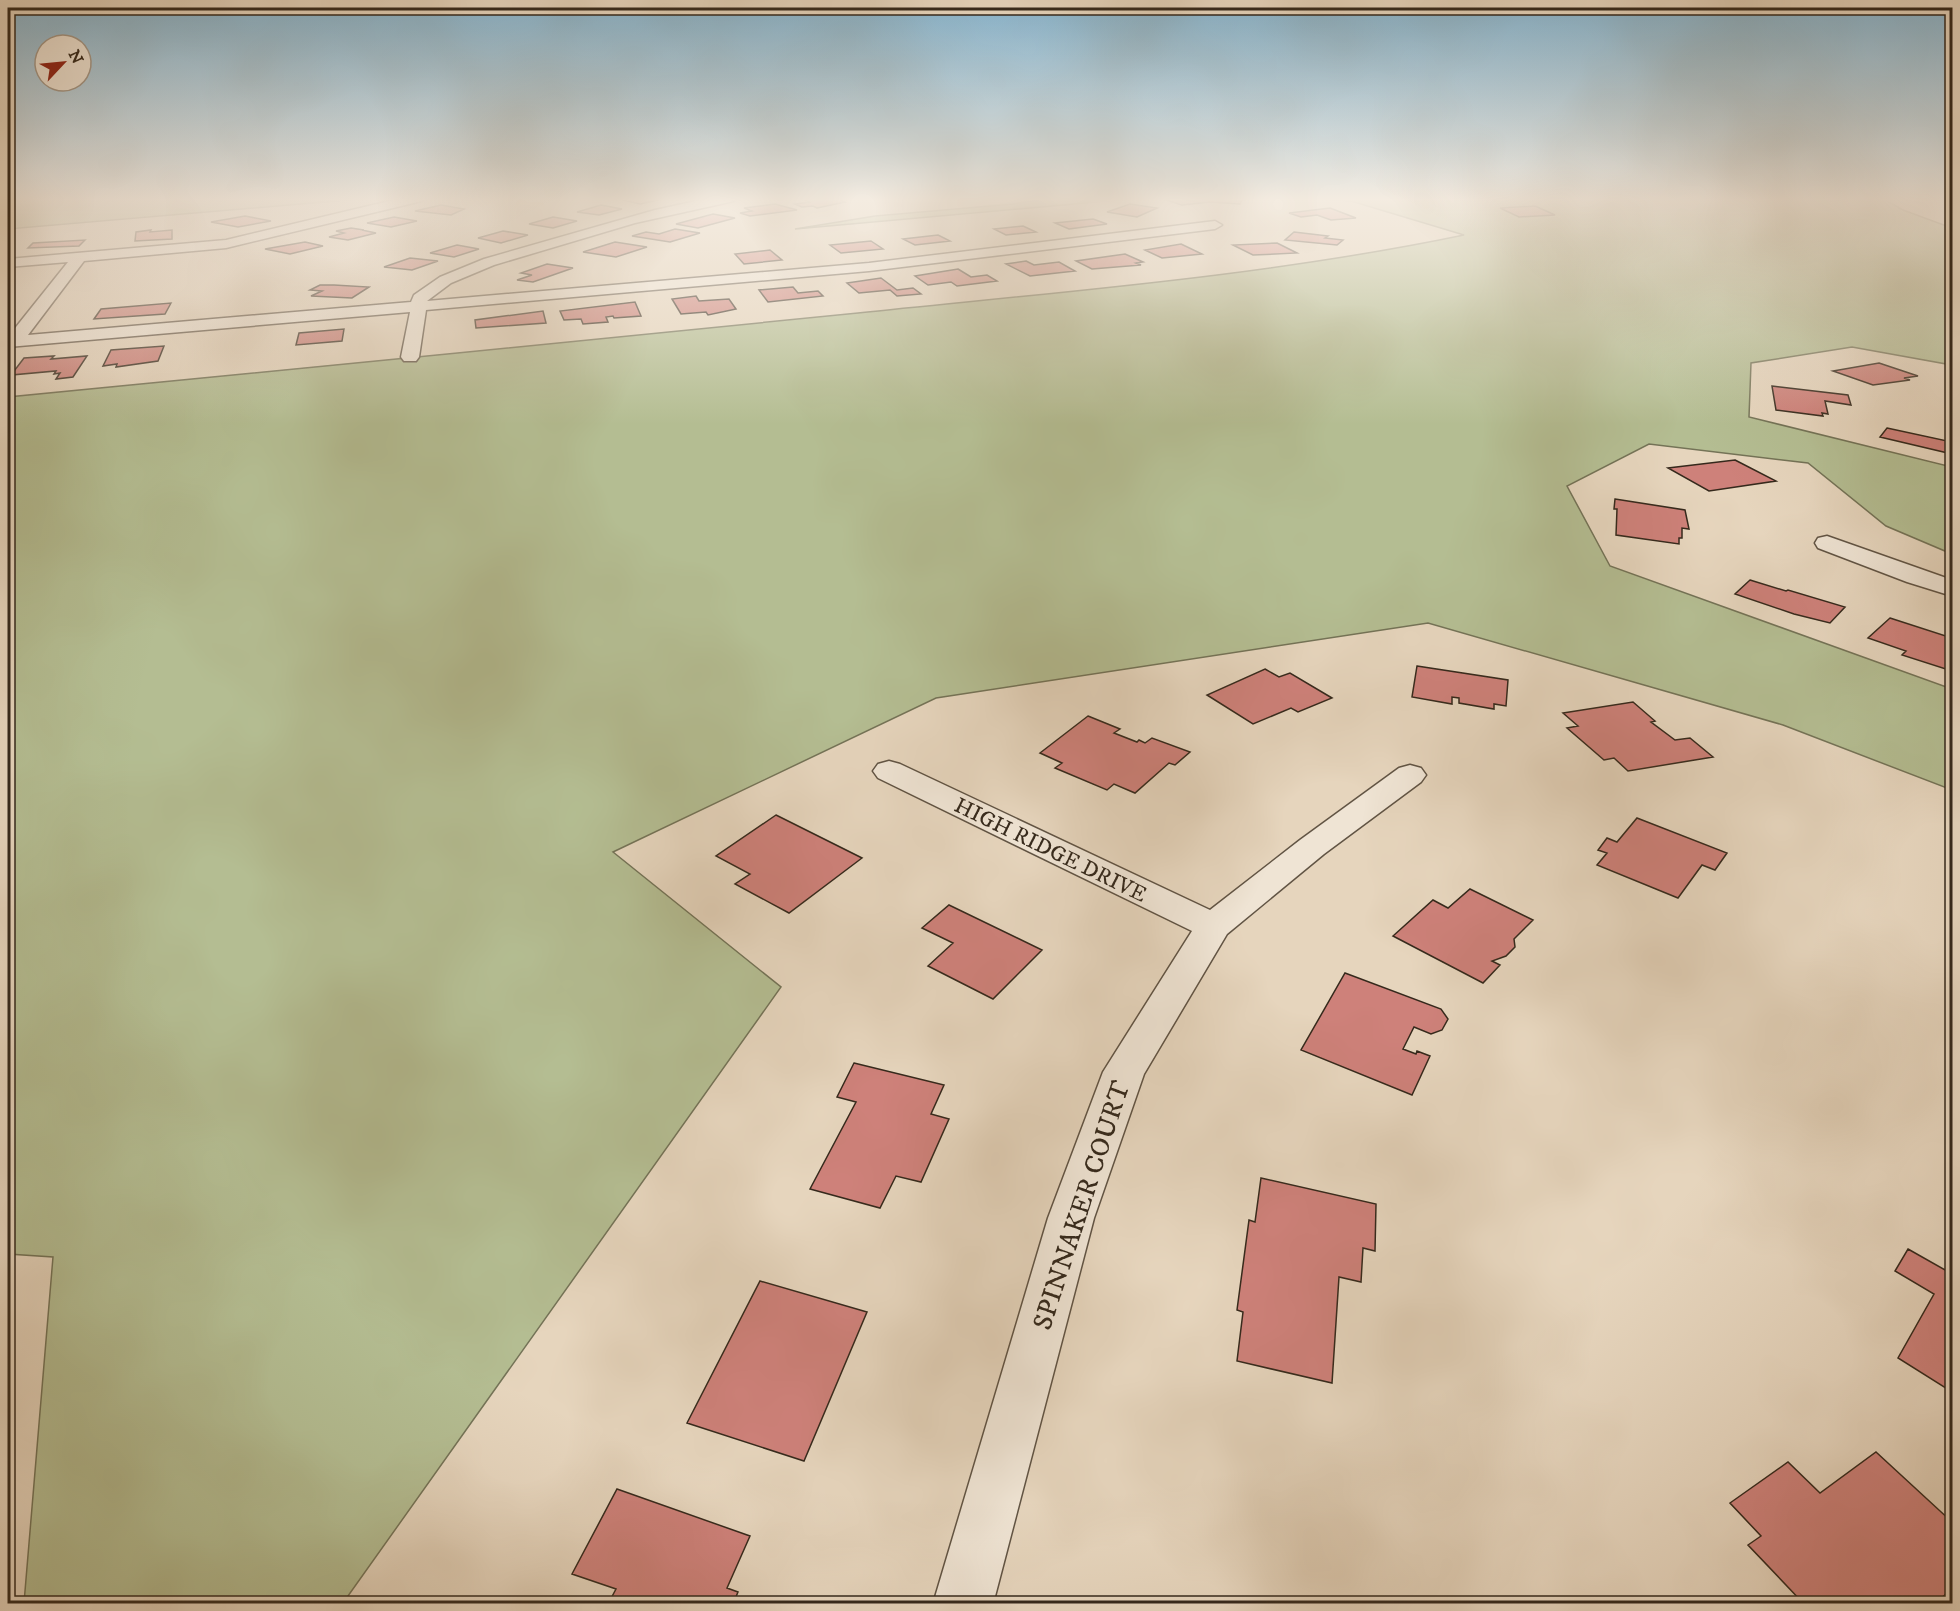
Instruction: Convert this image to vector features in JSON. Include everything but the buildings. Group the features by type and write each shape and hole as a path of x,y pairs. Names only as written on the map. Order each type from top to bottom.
{"street":[{"path":"11,342 67,273"},
{"path":"410,357 416,307 420,298 445,279 461,273"},
{"path":"11,342 799,273"},
{"path":"1827,543 1916,577 1953,588"},
{"name":"HIGH RIDGE DRIVE","path":"889,771 1214,926"},
{"name":"SPINNAKER COURT","path":"963,1604 1071,1218 1124,1072 1214,926 1312,847 1410,775"}],"green space":[{"path":"1230,273 1952,273 1952,365 1852,347 1751,363 1749,417 1952,467 1952,554 1886,526 1808,463 1649,444 1567,486 1610,566 1952,689 1952,790 1783,725 1428,623 936,698 613,852 781,987 343,1603 24,1603 53,1257 8,1254 8,397 1162,282"}]}
